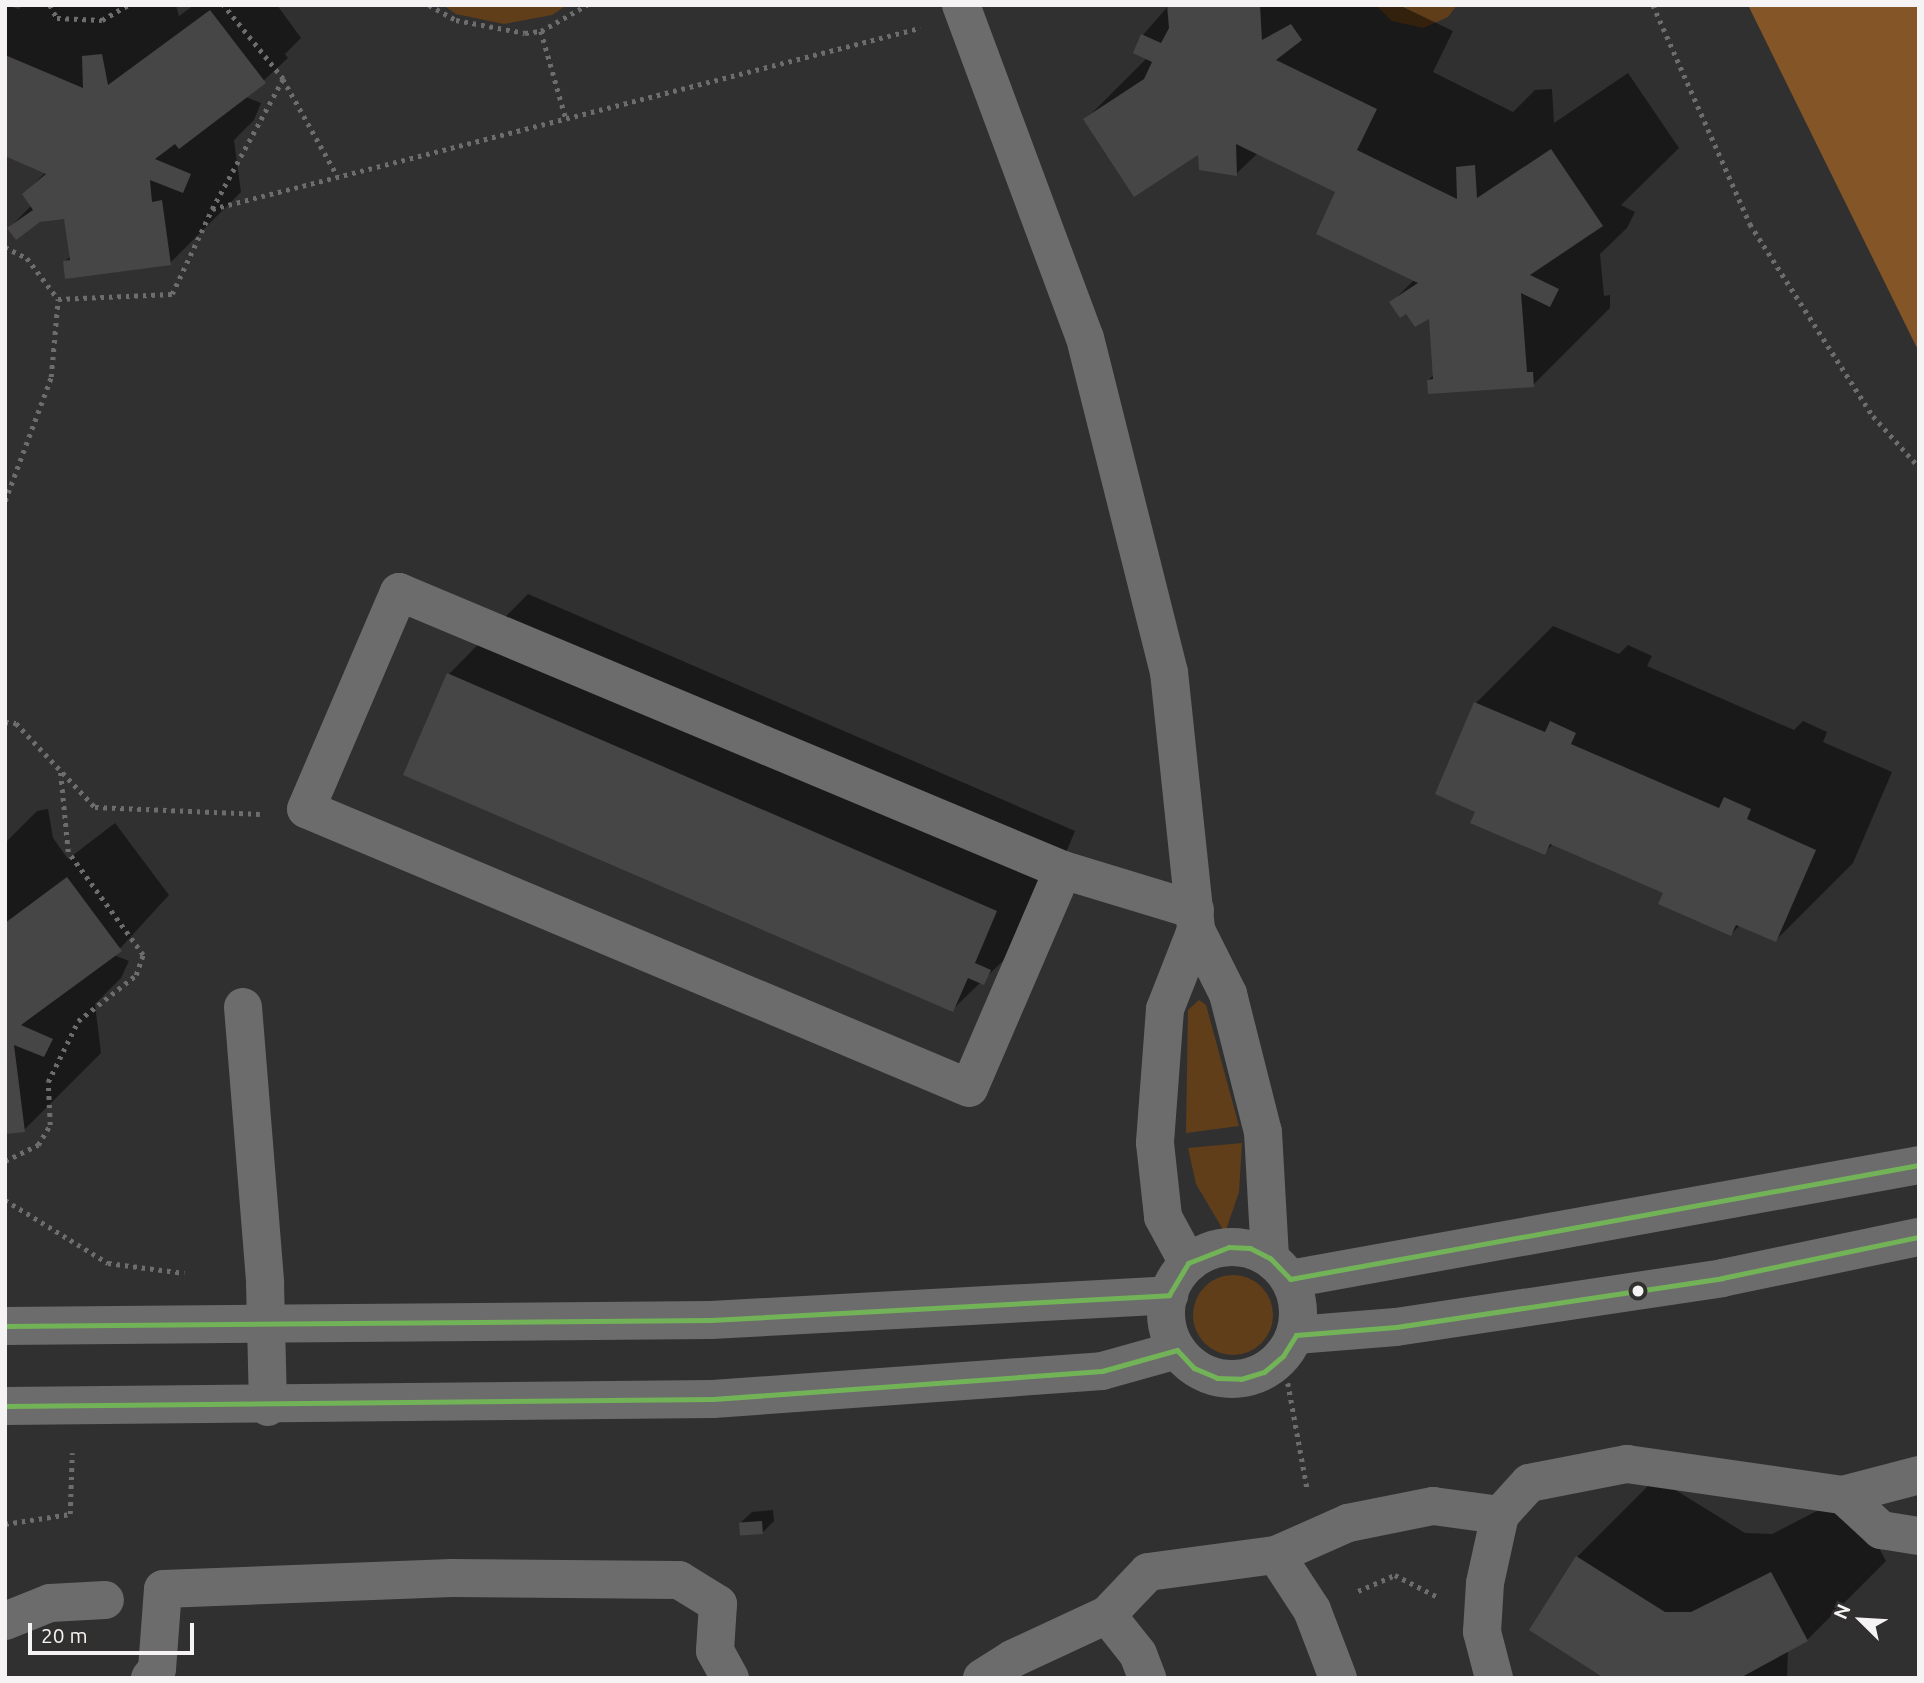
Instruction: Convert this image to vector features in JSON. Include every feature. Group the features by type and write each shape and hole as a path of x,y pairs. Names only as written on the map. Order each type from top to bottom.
{"street":[{"path":"964,11 1088,351 1169,672 1196,920 1228,993 1263,1132 1280,1269 1299,1306 1289,1345 1264,1372 1241,1379 1217,1378 1194,1368 1177,1350 1166,1323 1178,1279 1163,1217 1155,1143 1165,1009 1196,920"},
{"path":"1063,870 970,1088 306,809 399,592 1063,870 1196,920"},
{"path":"243,1007 265,1283 268,1406"},
{"path":"5,1326 711,1320 1178,1279 1229,1247 1250,1248 1280,1269 1919,1165"},
{"path":"1289,1345 1722,1278 1919,1237"},
{"path":"5,1406 268,1406 713,1399 1102,1371 1177,1350"},
{"path":"1494,1678 1483,1619 1485,1583 1500,1515 1529,1483 1627,1464 1843,1495 1919,1475"},
{"path":"1843,1495 1881,1530 1919,1536"},
{"path":"1004,1671 1107,1615 1148,1572 1276,1555 1348,1523 1433,1506 1500,1515"},
{"path":"1276,1555 1312,1610 1338,1678"},
{"path":"150,1678 157,1670 163,1589 465,1578 679,1580 718,1604 715,1651 730,1678"},
{"path":"5,1621 50,1603 105,1600"},
{"path":"1107,1615 1138,1654 1147,1678"}],"path":[{"path":"50,5 57,18 102,20 128,5"},
{"path":"223,5 283,79 338,177"},
{"path":"429,5 456,20 498,31 541,31 587,5"},
{"path":"1653,5 1750,224 1873,416 1919,467"},
{"path":"212,209 566,119 964,11"},
{"path":"541,31 566,119"},
{"path":"58,299 172,293 212,209 283,79"},
{"path":"5,247 27,258 58,299 51,377 5,501"},
{"path":"5,722 16,723 95,807 244,810 273,817 306,809"},
{"path":"5,1161 38,1145 50,1125 48,1082 78,1021 136,975 144,955 68,852 60,769"},
{"path":"5,1200 108,1263 265,1283"},
{"path":"1289,1345 1316,1537"},
{"path":"5,1524 70,1514 74,1407"},
{"path":"1312,1610 1395,1575 1483,1619"}],"shaded area":[{"path":"443,5 567,5 552,15 504,24 456,14"},
{"path":"1376,5 1457,5 1448,17 1423,28 1392,21"},
{"path":"1748,5 1919,5 1919,352"},
{"path":"1199,1000 1206,1005 1239,1126 1186,1133 1188,1010"},
{"path":"1242,1143 1239,1192 1225,1233 1196,1184 1188,1148"},
{"path":"1233,1275 1248,1278 1261,1287 1270,1300 1273,1315 1270,1330 1261,1343 1248,1352 1233,1355 1218,1352 1205,1343 1196,1330 1193,1315 1196,1300 1205,1287 1218,1278"}],"building":[{"path":"1167,5 1260,5 1262,40 1291,24 1302,40 1276,60 1377,109 1357,150 1457,199 1456,167 1475,165 1477,198 1551,149 1603,226 1530,275 1559,289 1550,307 1521,293 1527,372 1533,372 1534,387 1428,394 1427,380 1433,379 1429,319 1415,327 1406,314 1400,318 1389,302 1418,283 1316,234 1335,192 1236,144 1237,176 1199,170 1198,155 1134,197 1083,119 1144,79 1152,62 1133,53 1141,34 1161,43 1169,28"},
{"path":"210,10 266,83 179,149 175,144 155,159 191,174 183,193 150,180 152,202 162,200 171,265 65,279 63,261 70,260 64,219 40,222 16,240 7,228 33,210 22,194 46,174 5,156 5,55 83,88 82,56 102,54 108,85"},
{"path":"447,673 997,911 975,963 991,970 984,985 968,978 953,1012 403,775"},
{"path":"1474,702 1545,732 1550,721 1576,733 1571,744 1719,808 1724,797 1751,809 1747,819 1816,850 1776,942 1736,925 1731,936 1658,904 1663,893 1550,844 1545,855 1470,823 1475,812 1435,794"},
{"path":"67,877 122,951 21,1025 53,1039 44,1057 14,1045 25,1132 5,1134 5,923"},
{"path":"762,1521 763,1534 740,1536 739,1523"},
{"path":"1576,1556 1665,1612 1691,1612 1771,1572 1808,1641 1740,1678 1604,1678 1529,1630"}],"transit line":[{"path":"5,1326 711,1320 1169,1295 1188,1263 1229,1247 1250,1248 1270,1258 1290,1279 1919,1165"},
{"path":"5,1406 713,1399 1102,1371 1177,1350 1194,1368 1217,1378 1241,1379 1264,1372 1283,1356 1296,1335 1396,1327 1722,1278 1919,1237"}]}
